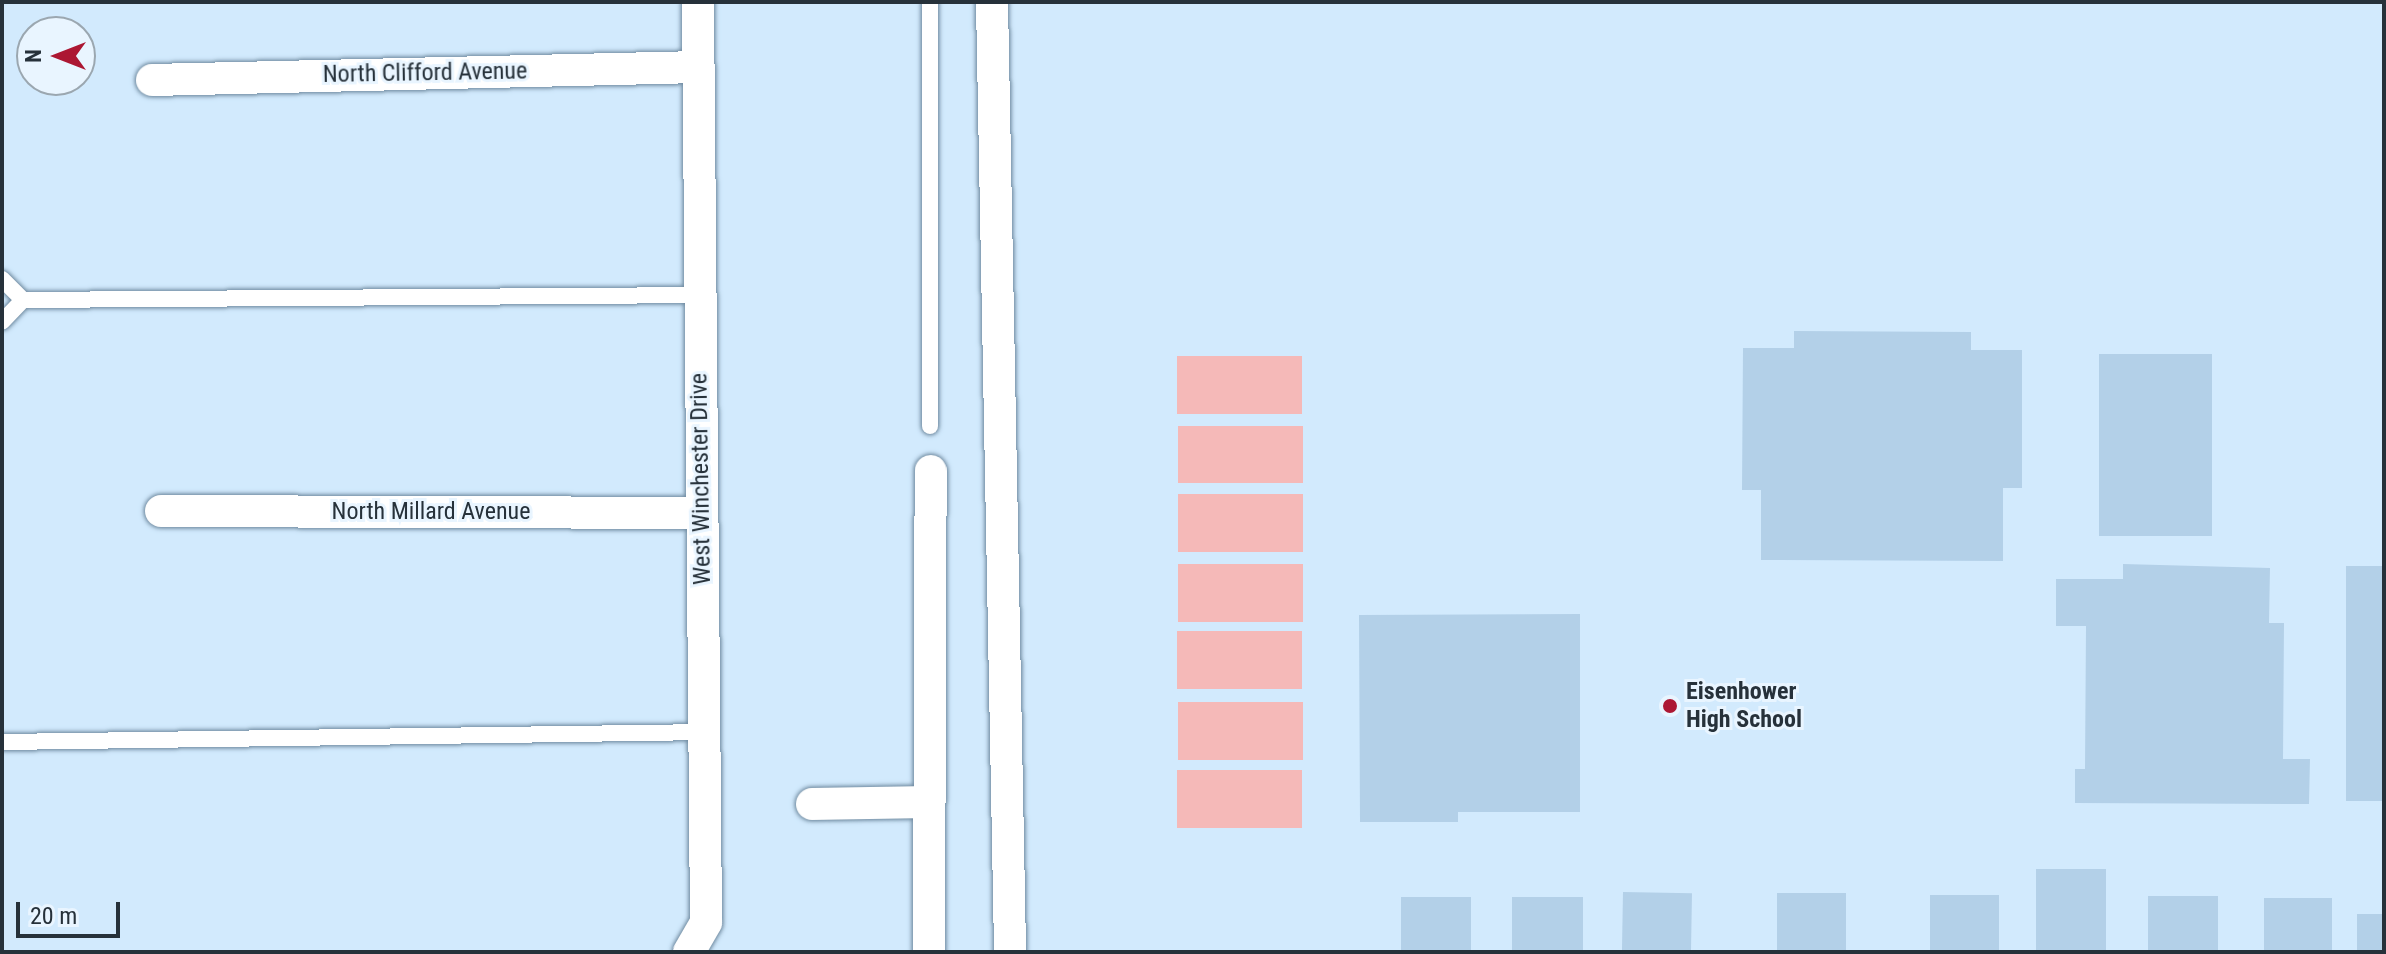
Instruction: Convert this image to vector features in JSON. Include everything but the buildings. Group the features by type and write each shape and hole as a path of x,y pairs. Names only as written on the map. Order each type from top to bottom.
{"street":[{"name":"West Winchester Drive","path":"689,952 699,940 706,922 700,513 698,2"},
{"path":"992,2 1010,952"},
{"name":"North Clifford Avenue","path":"152,80 698,67"},
{"path":"929,952 931,471"},
{"name":"North Millard Avenue","path":"161,511 700,513"},
{"path":"812,804 928,802"}],"lane":[{"path":"930,2 930,426"},
{"path":"2,279 23,300 699,295"},
{"path":"2,322 23,300"},
{"path":"2,742 705,732"}],"shaded area":[{"path":"1177,356 1302,356 1302,414 1177,414"},
{"path":"1178,426 1303,426 1303,483 1178,483"},
{"path":"1178,494 1303,494 1303,552 1178,552"},
{"path":"1178,564 1303,564 1303,622 1178,622"},
{"path":"1177,631 1302,631 1302,689 1177,689"},
{"path":"1178,702 1303,702 1303,760 1178,760"},
{"path":"1177,770 1302,770 1302,828 1177,828"}],"place":[{"name":"Eisenhower High School","path":"1670,706"}]}
